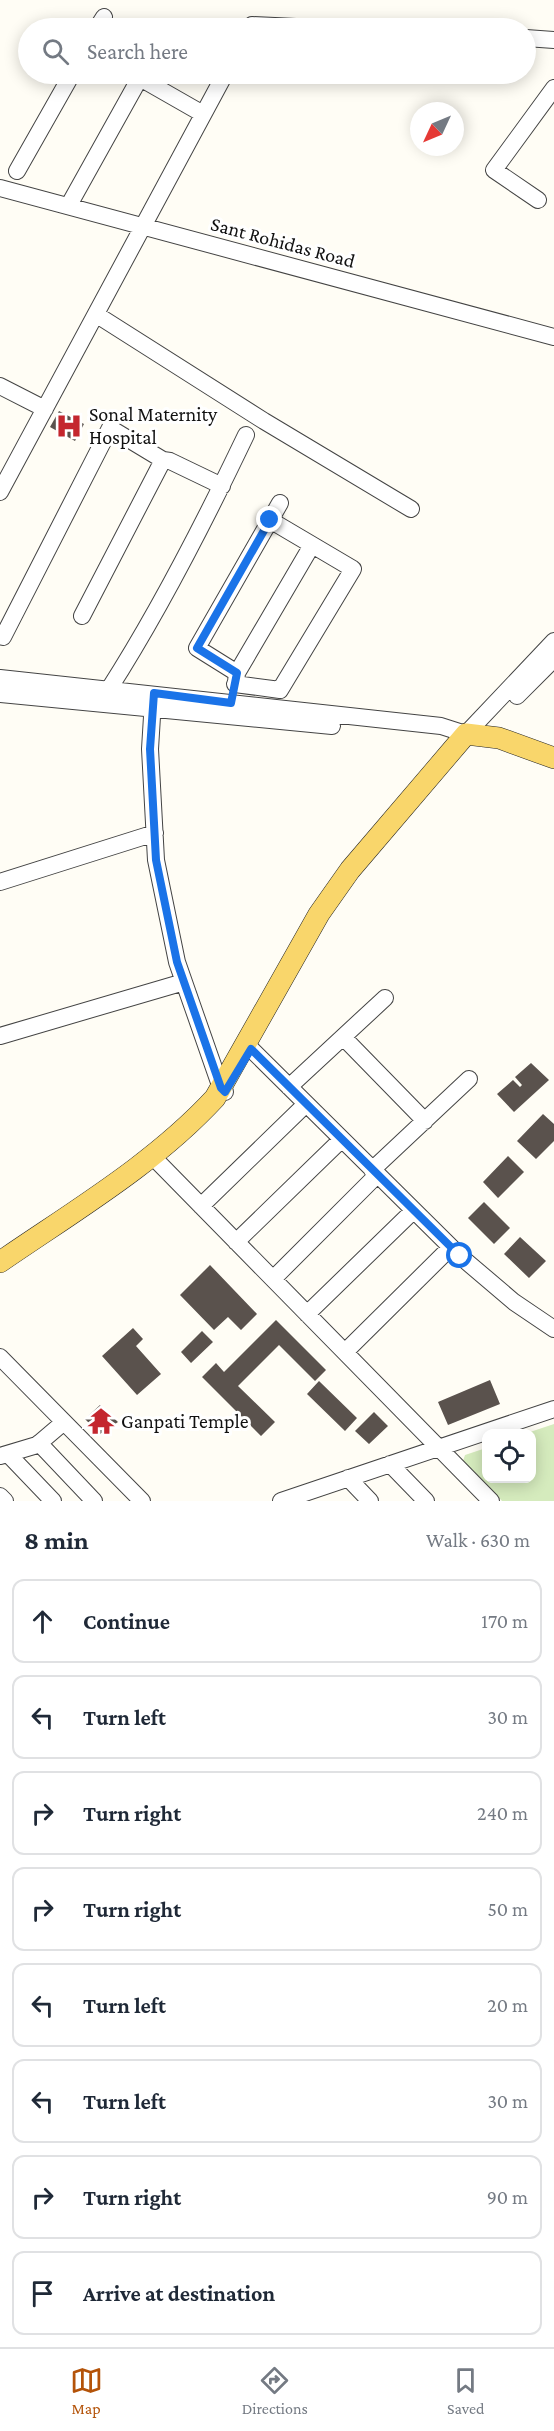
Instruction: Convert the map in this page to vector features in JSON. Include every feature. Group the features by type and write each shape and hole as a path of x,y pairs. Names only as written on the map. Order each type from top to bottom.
{"main road":[{"path":"469,738 554,768"},
{"path":"0,1262 164,1147 223,1090 251,1049 324,917 355,874 469,738"},
{"path":"0,1269 156,1160 195,1128 220,1101 223,1090 319,914 357,861 469,738 500,738 554,758"}],"street":[{"path":"536,39 554,40"},
{"path":"17,171 66,84"},
{"path":"69,205 133,84"},
{"path":"153,84 203,114"},
{"path":"0,492 220,84"},
{"path":"537,200 494,170 554,88"},
{"name":"Sant Rohidas Road","path":"0,188 69,205 140,230 554,337"},
{"path":"0,198 140,230 554,347"},
{"path":"97,315 264,421 411,509"},
{"path":"0,386 45,409"},
{"path":"0,636 3,637 110,429 163,460 170,461 222,486"},
{"path":"109,689 139,642 222,486 246,435"},
{"path":"82,616 163,460"},
{"path":"270,520 353,569 280,690 236,679 197,648 270,520 280,503"},
{"path":"231,703 236,679 312,545"},
{"path":"469,738 554,641"},
{"path":"469,738 554,659"},
{"path":"0,678 109,689 153,701 316,719 441,726 469,738"},
{"path":"0,694 231,703 316,719"},
{"path":"153,701 150,749 159,872 177,962 223,1090"},
{"path":"0,882 155,833"},
{"path":"0,1036 184,982"},
{"path":"289,1088 385,998"},
{"path":"343,1037 425,1121"},
{"path":"251,1049 451,1246 514,1302 554,1329"},
{"path":"273,1279 375,1172 469,1079"},
{"path":"201,1206 306,1104"},
{"path":"236,1242 342,1139"},
{"path":"156,1160 491,1501"},
{"path":"308,1314 414,1210"},
{"path":"345,1352 451,1246"},
{"path":"0,1357 142,1501"},
{"path":"281,1501 310,1497 348,1478 552,1412"},
{"path":"53,1501 4,1455 39,1443 64,1422"},
{"path":"39,1443 94,1501"},
{"path":"390,1464 426,1501"},
{"path":"348,1478 370,1501"},
{"path":"0,1496 5,1501"}],"green space":[{"path":"554,1424 554,1501 502,1501 484,1483 536,1483 536,1430"},
{"path":"482,1449 482,1480 463,1461 465,1455"}],"building":[{"path":"59,411 84,424 75,441 50,427"},
{"path":"531,1063 549,1080 514,1112 497,1094 513,1080 520,1087 522,1085 515,1077"},
{"path":"543,1114 554,1124 554,1141 536,1159 517,1141"},
{"path":"508,1156 524,1172 498,1198 483,1182"},
{"path":"484,1202 510,1228 494,1244 468,1218"},
{"path":"520,1237 546,1261 529,1278 504,1254"},
{"path":"210,1265 257,1314 241,1330 228,1317 214,1330 180,1295"},
{"path":"276,1320 326,1370 315,1381 279,1345 238,1386 275,1422 261,1436 202,1377 216,1363 224,1372"},
{"path":"133,1328 143,1339 136,1346 161,1374 137,1395 102,1356"},
{"path":"202,1331 213,1342 191,1363 181,1352"},
{"path":"490,1380 500,1404 448,1425 438,1402"},
{"path":"319,1381 357,1418 345,1431 307,1394"},
{"name":"Ganpati Temple","path":"100,1405 118,1422 100,1434 85,1419"},
{"path":"374,1412 388,1426 369,1444 355,1431"}],"place":[{"name":"Sonal Maternity Hospital","path":"69,426"},
{"name":"Ganpati Temple","path":"101,1421"}],"route":[{"path":"270,520 197,648 237,673 231,703 154,693 150,749 156,860 177,962 221,1088 225,1092 251,1049 460,1256"}]}
